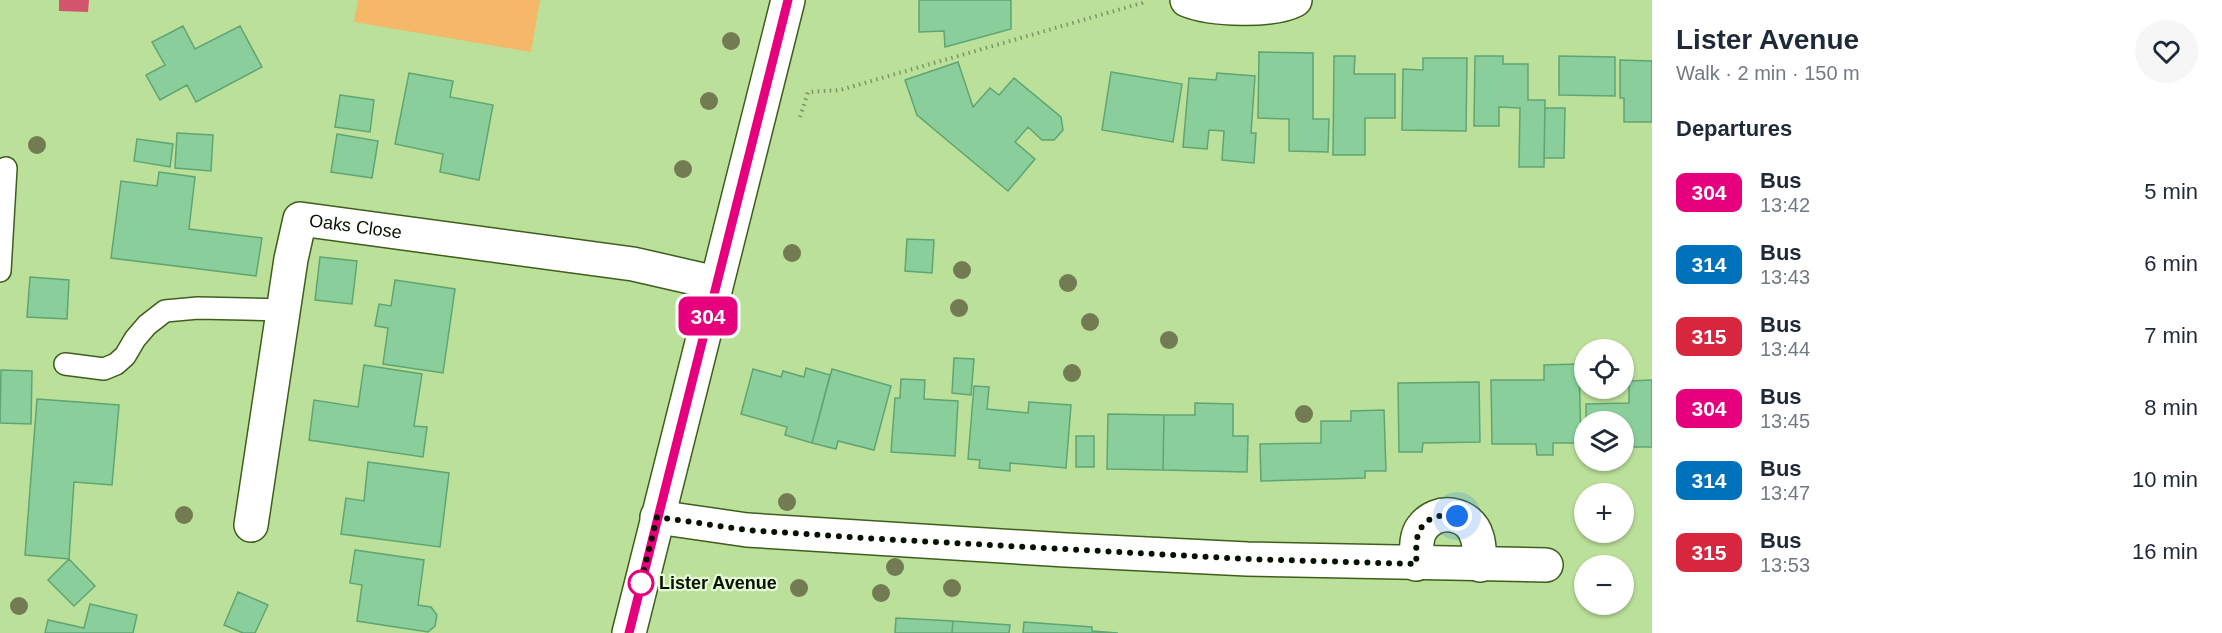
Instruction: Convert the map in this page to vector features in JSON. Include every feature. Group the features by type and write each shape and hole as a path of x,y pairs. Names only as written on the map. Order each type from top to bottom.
{"street":[{"path":"629,633 788,0"},
{"path":"1187,0 1209,6 1273,7 1295,0"},
{"name":"Oaks Close","path":"251,525 291,259 300,219 633,264 716,284"},
{"path":"1416,564 1418,535 1422,527 1431,519 1445,514 1457,516 1469,524 1477,536 1480,565"},
{"path":"657,517 747,530 863,538 1246,559 1546,566"}],"lane":[{"path":"0,271 6,168"},
{"path":"65,364 104,369 116,364 125,356 147,325 165,311 198,308 284,310"}],"path":[{"path":"798,123 808,92 840,90 1146,0"}],"shaded area":[{"path":"59,0 89,0 88,12 59,11"},
{"path":"358,0 540,0 531,52 354,22"}],"building":[{"path":"919,0 1011,0 1011,29 945,47 944,31 919,32"},
{"path":"183,26 195,49 240,26 262,67 196,102 187,85 160,100 146,75 165,65 152,42"},
{"path":"1259,52 1313,53 1313,119 1329,119 1328,152 1289,151 1289,119 1258,118"},
{"path":"1334,56 1355,56 1354,74 1395,74 1395,118 1365,118 1365,155 1333,155"},
{"path":"1475,56 1503,56 1503,64 1528,64 1528,100 1545,100 1544,167 1519,167 1520,108 1499,107 1499,126 1474,126"},
{"path":"1559,56 1615,57 1615,96 1559,95"},
{"path":"1423,58 1467,58 1466,131 1402,130 1403,69 1423,70"},
{"path":"1620,60 1652,61 1652,122 1624,122 1624,98 1620,98"},
{"path":"958,62 973,107 990,88 999,95 1014,78 1061,117 1063,130 1054,140 1042,140 1028,127 1015,142 1035,159 1008,191 917,115 905,80"},
{"path":"1111,72 1182,84 1173,142 1102,130"},
{"path":"409,73 453,81 450,97 493,105 479,180 440,172 443,154 395,144"},
{"path":"1217,73 1255,76 1251,133 1256,133 1254,163 1222,160 1224,131 1209,130 1207,149 1183,147 1189,78 1216,80"},
{"path":"340,95 374,100 370,132 335,127"},
{"path":"1545,108 1565,108 1564,158 1544,158"},
{"path":"177,133 213,135 211,171 175,168"},
{"path":"337,134 378,141 372,178 331,172"},
{"path":"137,139 173,144 170,167 134,161"},
{"path":"159,172 195,177 189,229 262,238 256,276 111,258 121,181 157,186"},
{"path":"907,239 934,240 932,273 905,271"},
{"path":"320,257 357,261 352,304 315,300"},
{"path":"30,277 69,280 67,319 27,317"},
{"path":"395,280 455,289 443,373 383,364 388,328 375,326 379,304 391,306"},
{"path":"954,358 974,359 971,395 952,393"},
{"path":"1574,364 1574,399 1580,399 1580,411 1574,411 1574,443 1553,443 1553,455 1537,455 1536,444 1492,444 1491,380 1544,380 1544,365"},
{"path":"364,365 422,374 414,426 427,427 423,457 309,440 314,400 358,407"},
{"path":"806,368 830,375 812,443 785,435 787,427 741,414 753,369 781,377 783,371 804,377"},
{"path":"832,369 891,386 874,450 838,441 836,449 812,443"},
{"path":"1,370 32,371 31,424 0,423"},
{"path":"901,379 925,380 924,399 958,401 955,456 891,452 895,398 900,398"},
{"path":"1652,380 1652,447 1634,447 1634,411 1586,411 1586,404 1629,403 1629,399 1634,399 1634,381"},
{"path":"1479,382 1480,442 1423,443 1422,452 1399,452 1398,383"},
{"path":"974,386 989,387 987,409 1028,413 1029,402 1071,405 1066,468 1010,463 1010,471 979,468 980,460 968,459"},
{"path":"37,399 119,405 112,485 74,482 69,559 25,555"},
{"path":"1195,403 1233,404 1233,436 1248,436 1247,472 1163,470 1164,415 1195,415"},
{"path":"1384,410 1386,471 1365,471 1365,478 1261,481 1260,444 1321,443 1321,421 1351,421 1351,411"},
{"path":"1108,414 1164,415 1163,470 1107,469"},
{"path":"1076,436 1094,436 1094,467 1076,467"},
{"path":"368,462 449,473 440,547 341,534 346,498 364,501"},
{"path":"355,550 424,560 418,605 431,607 437,615 435,626 428,632 357,621 362,585 350,583"},
{"path":"69,559 95,586 74,606 48,580"},
{"path":"238,592 268,605 255,633 243,633 224,625"},
{"path":"90,604 137,615 133,633 45,633 48,620 84,628"},
{"path":"896,618 953,621 952,633 895,633"},
{"path":"953,621 1010,625 1009,633 952,633"},
{"path":"1024,622 1092,627 1092,631 1118,633 1023,633"}],"bus line":[{"name":"304","path":"629,633 788,0"}],"place":[{"name":"Lister Avenue","path":"641,583"}],"route":[{"path":"641,583 640,587 657,517 747,530 863,538 1246,559 1416,564 1418,535 1422,527 1431,519 1445,514 1457,516"}]}
